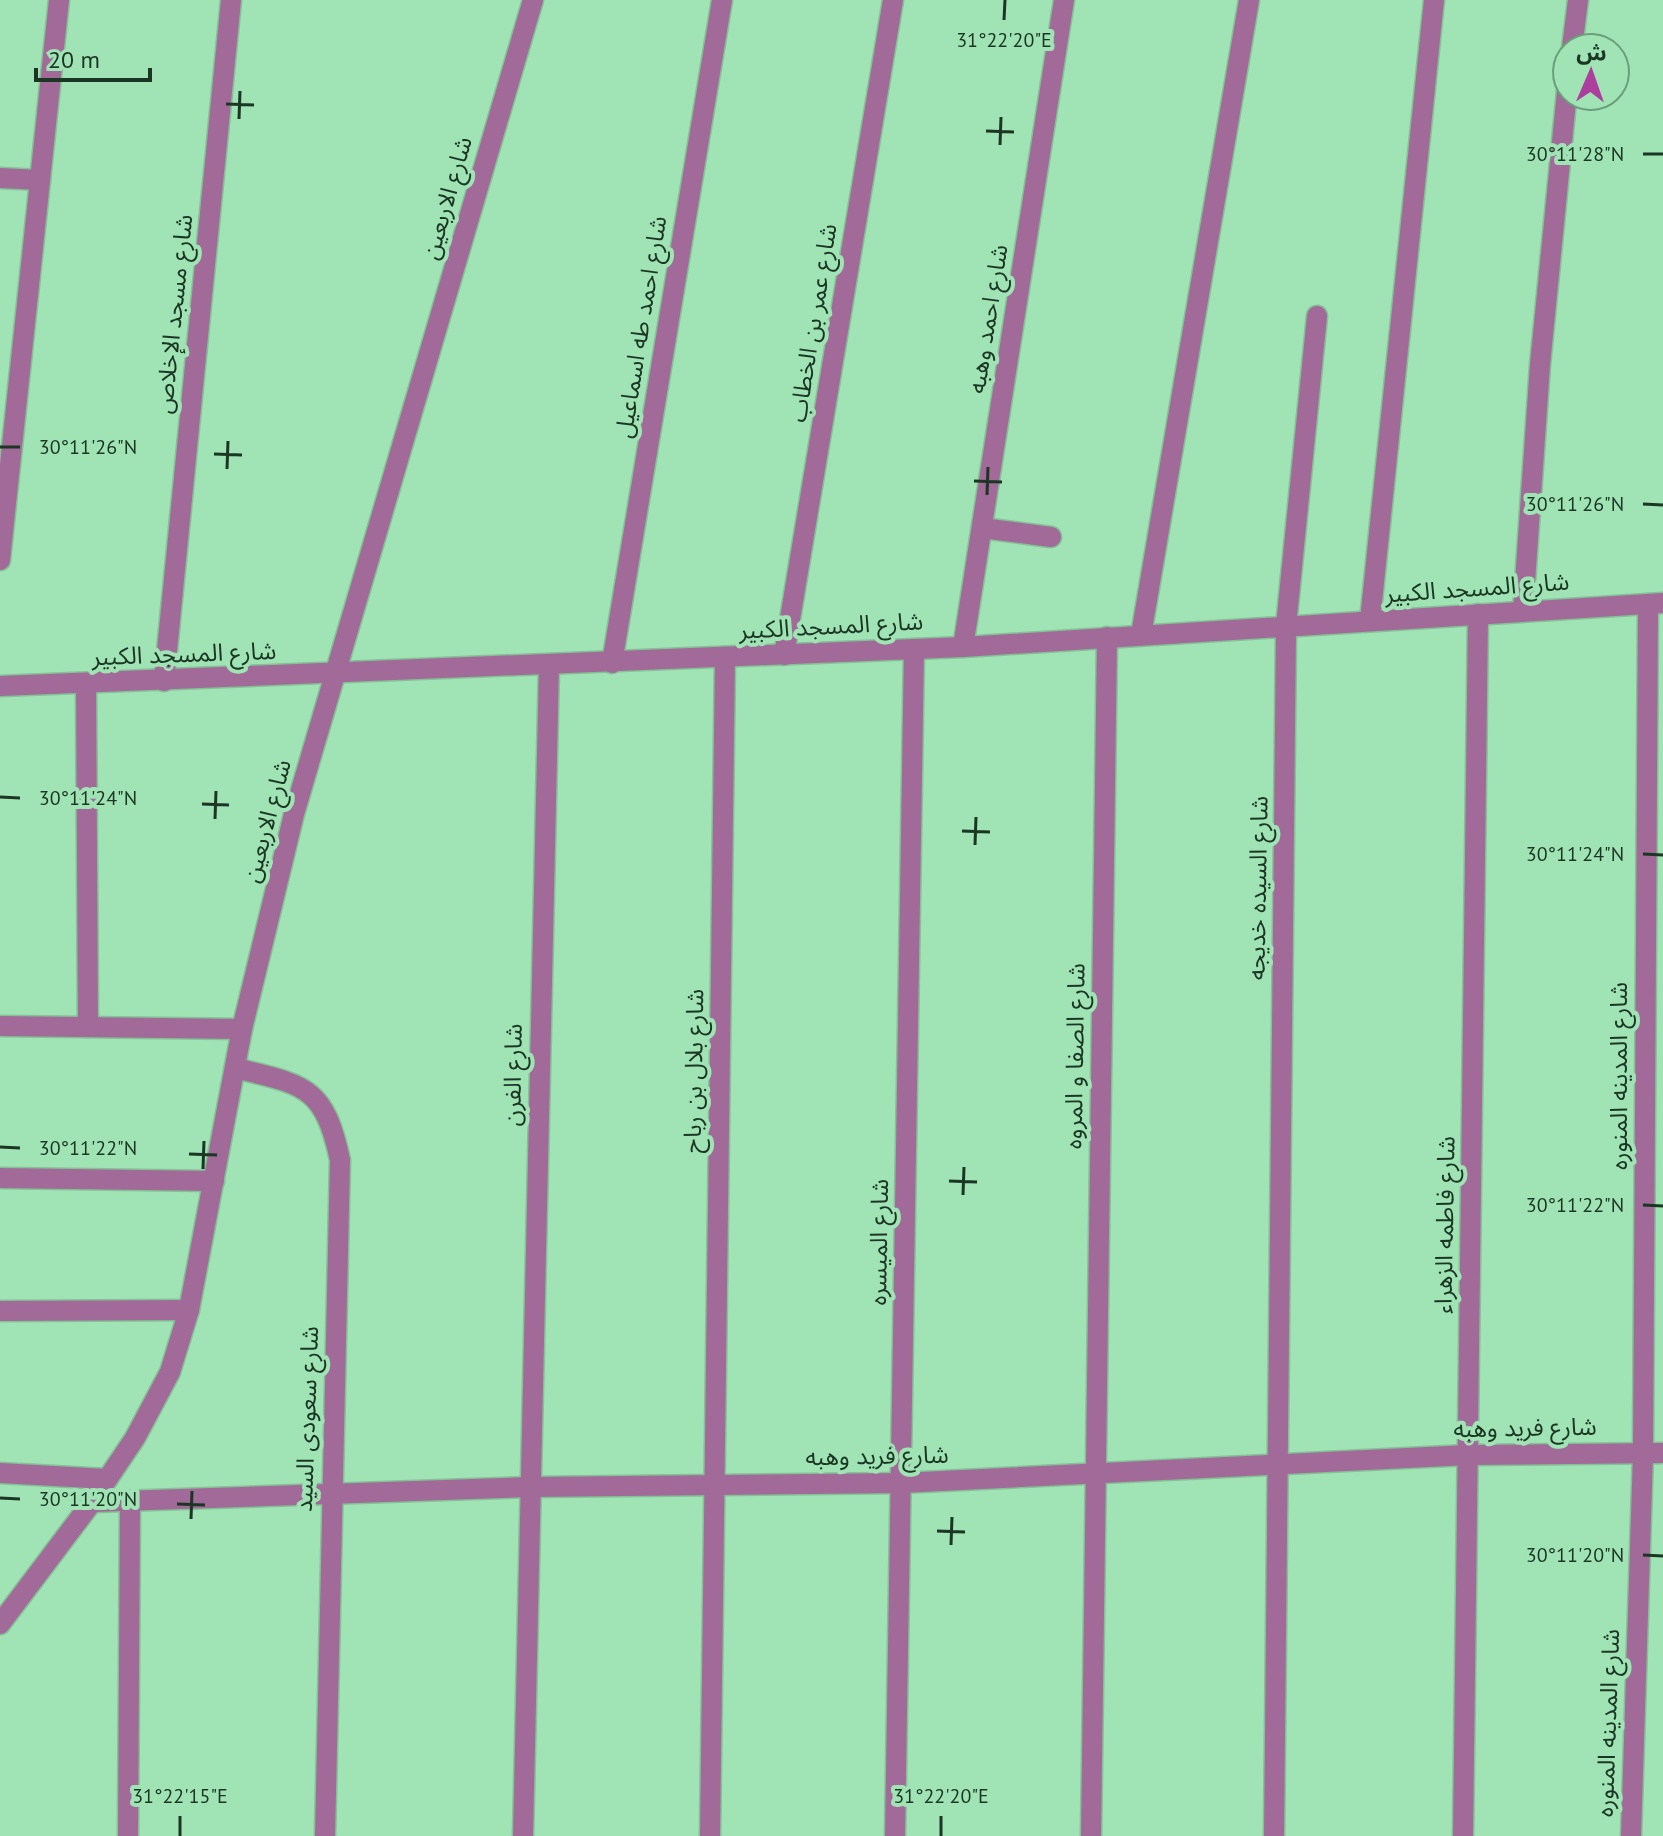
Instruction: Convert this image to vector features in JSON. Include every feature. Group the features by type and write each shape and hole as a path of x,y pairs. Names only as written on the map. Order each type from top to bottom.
{"street":[{"path":"0,560 59,0"},
{"name":"شارع مسجد الإخلاص","path":"164,681 231,0"},
{"name":"شارع الاربعين","path":"4,1615 92,1502 135,1438 170,1372 189,1310 242,1029 294,814 533,0"},
{"name":"شارع احمد طه اسماعيل","path":"612,663 722,0"},
{"name":"شارع عمر بن الخطاب","path":"784,655 893,0"},
{"name":"شارع احمد وهبه","path":"963,647 1064,0"},
{"path":"1141,635 1249,0"},
{"path":"1370,621 1434,0"},
{"path":"1574,32 1578,0"},
{"path":"1523,611 1540,365 1565,112"},
{"path":"0,178 40,180"},
{"name":"شارع السيده خديجه","path":"1274,1836 1286,626 1317,316"},
{"path":"982,528 1051,537"},
{"name":"شارع المسجد الكبير","path":"0,686 963,647 1656,603"},
{"name":"شارع المدينه المنوره","path":"1631,1836 1653,1453 1656,603"},
{"name":"شارع فاطمه الزهراء","path":"1463,1836 1478,614"},
{"name":"شارع الصفا و المروه","path":"1091,1836 1107,637"},
{"name":"شارع الميسره","path":"895,1836 914,649"},
{"name":"شارع بلال بن رباح","path":"710,1836 725,657"},
{"name":"شارع الفرن","path":"523,1836 549,665"},
{"path":"86,683 88,1027"},
{"path":"0,1026 242,1029"},
{"name":"شارع سعودى السيد","path":"235,1068 293,1082 319,1099 334,1130 340,1160 330,1494 325,1836"},
{"path":"0,1178 214,1181"},
{"path":"0,1311 189,1310"},
{"name":"شارع فريد وهبه","path":"92,1502 530,1487 901,1483 1096,1475 1278,1462 1468,1455 1653,1453"},
{"path":"0,1473 107,1479"},
{"path":"128,1836 130,1501"}]}
